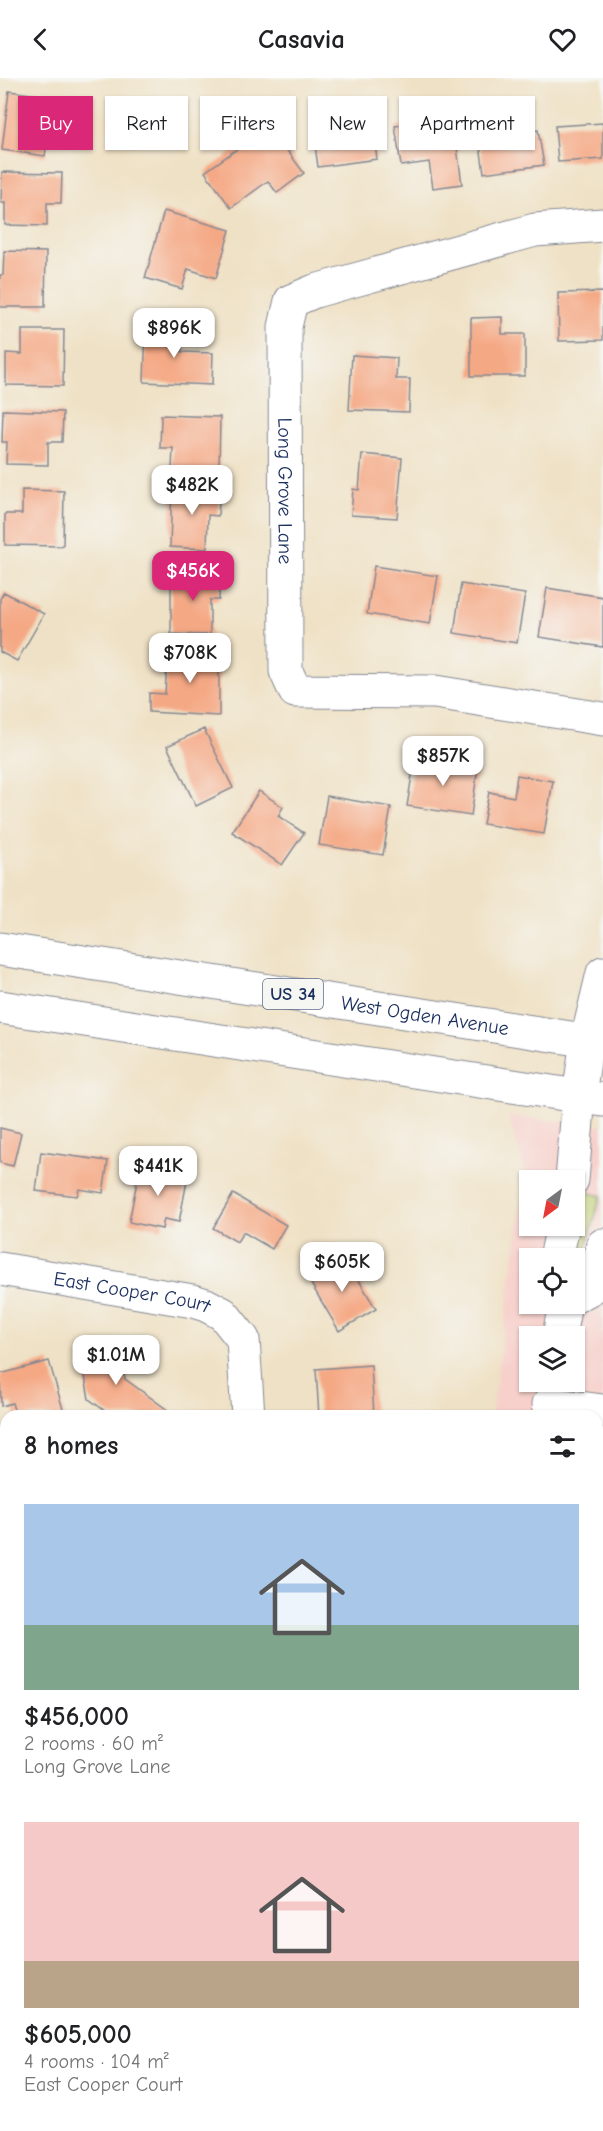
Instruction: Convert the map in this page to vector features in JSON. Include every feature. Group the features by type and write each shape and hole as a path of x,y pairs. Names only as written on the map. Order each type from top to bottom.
{"street":[{"name":"Long Grove Lane","path":"603,225 535,230 315,291 291,301 285,327 285,374 286,670 295,691 435,692 603,719"},
{"name":"West Ogden Avenue","path":"0,949 595,1041"},
{"path":"574,1170 591,1098 603,973"},
{"path":"0,1007 591,1098"},
{"path":"585,1291 591,1288 603,1245"},
{"name":"East Cooper Court","path":"0,1269 193,1301 223,1314 243,1339 248,1410"},
{"path":"549,1400 598,1410"}],"shaded area":[{"path":"508,1116 603,1126 603,1410 492,1410 519,1223 519,1236 585,1236 585,1170 524,1170"}],"green space":[{"path":"587,1192 601,1196 585,1251 585,1248 575,1248 578,1236 585,1236"}],"building":[{"path":"9,91 46,96 18,96 18,150 46,150 45,156 2,150"},
{"path":"603,123 603,159 558,162 555,126"},
{"path":"399,125 399,150 457,150 462,184 433,188 429,162 401,166 395,126"},
{"path":"535,130 538,130 544,165 484,173 481,150 535,150"},
{"path":"236,150 287,150 304,173 277,193 268,181 231,208 205,172"},
{"path":"316,150 376,150 377,159 318,167"},
{"path":"2,172 62,173 61,203 47,203 47,226 5,225 5,203 1,203"},
{"path":"164,211 230,230 216,278 188,269 182,289 145,278"},
{"path":"4,251 46,252 45,307 0,307 0,275 3,275"},
{"path":"603,292 603,340 559,341 558,293"},
{"path":"502,317 502,334 525,334 525,376 471,376 471,318"},
{"path":"146,327 183,328 182,352 213,353 212,385 144,382"},
{"path":"22,330 64,330 63,386 6,385 6,353 22,354"},
{"path":"352,355 397,358 396,379 410,379 409,412 349,410"},
{"path":"3,410 63,412 62,442 48,442 48,465 6,464 7,442 2,442"},
{"path":"161,415 220,417 219,471 172,470 173,448 160,448"},
{"path":"362,454 402,458 397,518 351,515 353,489 359,490"},
{"path":"172,487 220,489 218,516 208,515 207,549 170,547"},
{"path":"22,490 64,491 63,546 5,545 5,514 22,514"},
{"path":"374,566 438,576 430,624 367,614"},
{"path":"171,573 220,573 219,600 210,600 210,635 171,634"},
{"path":"461,584 525,594 517,643 454,633"},
{"path":"547,588 603,597 603,647 539,637"},
{"path":"4,592 44,614 17,661 0,652 0,599"},
{"path":"168,647 219,650 219,716 149,712 149,693 165,694"},
{"path":"204,729 233,788 196,806 167,746"},
{"path":"415,757 478,767 471,816 407,806"},
{"path":"517,775 553,781 544,834 483,824 489,792 514,797"},
{"path":"259,791 283,807 278,816 304,833 282,865 232,832"},
{"path":"327,796 391,807 383,855 319,845"},
{"path":"0,1128 21,1133 13,1166 0,1163"},
{"path":"41,1152 108,1161 103,1193 79,1189 77,1196 36,1191"},
{"path":"140,1166 188,1176 179,1222 164,1219 162,1229 129,1222"},
{"path":"233,1194 286,1225 272,1249 243,1232 237,1242 213,1228"},
{"path":"344,1255 376,1309 339,1331 307,1277"},
{"path":"119,1345 125,1379 168,1410 104,1410 89,1399 82,1359 88,1350"},
{"path":"49,1361 63,1410 14,1410 12,1403 1,1406 0,1374"},
{"path":"371,1365 374,1410 319,1410 316,1369"}]}
